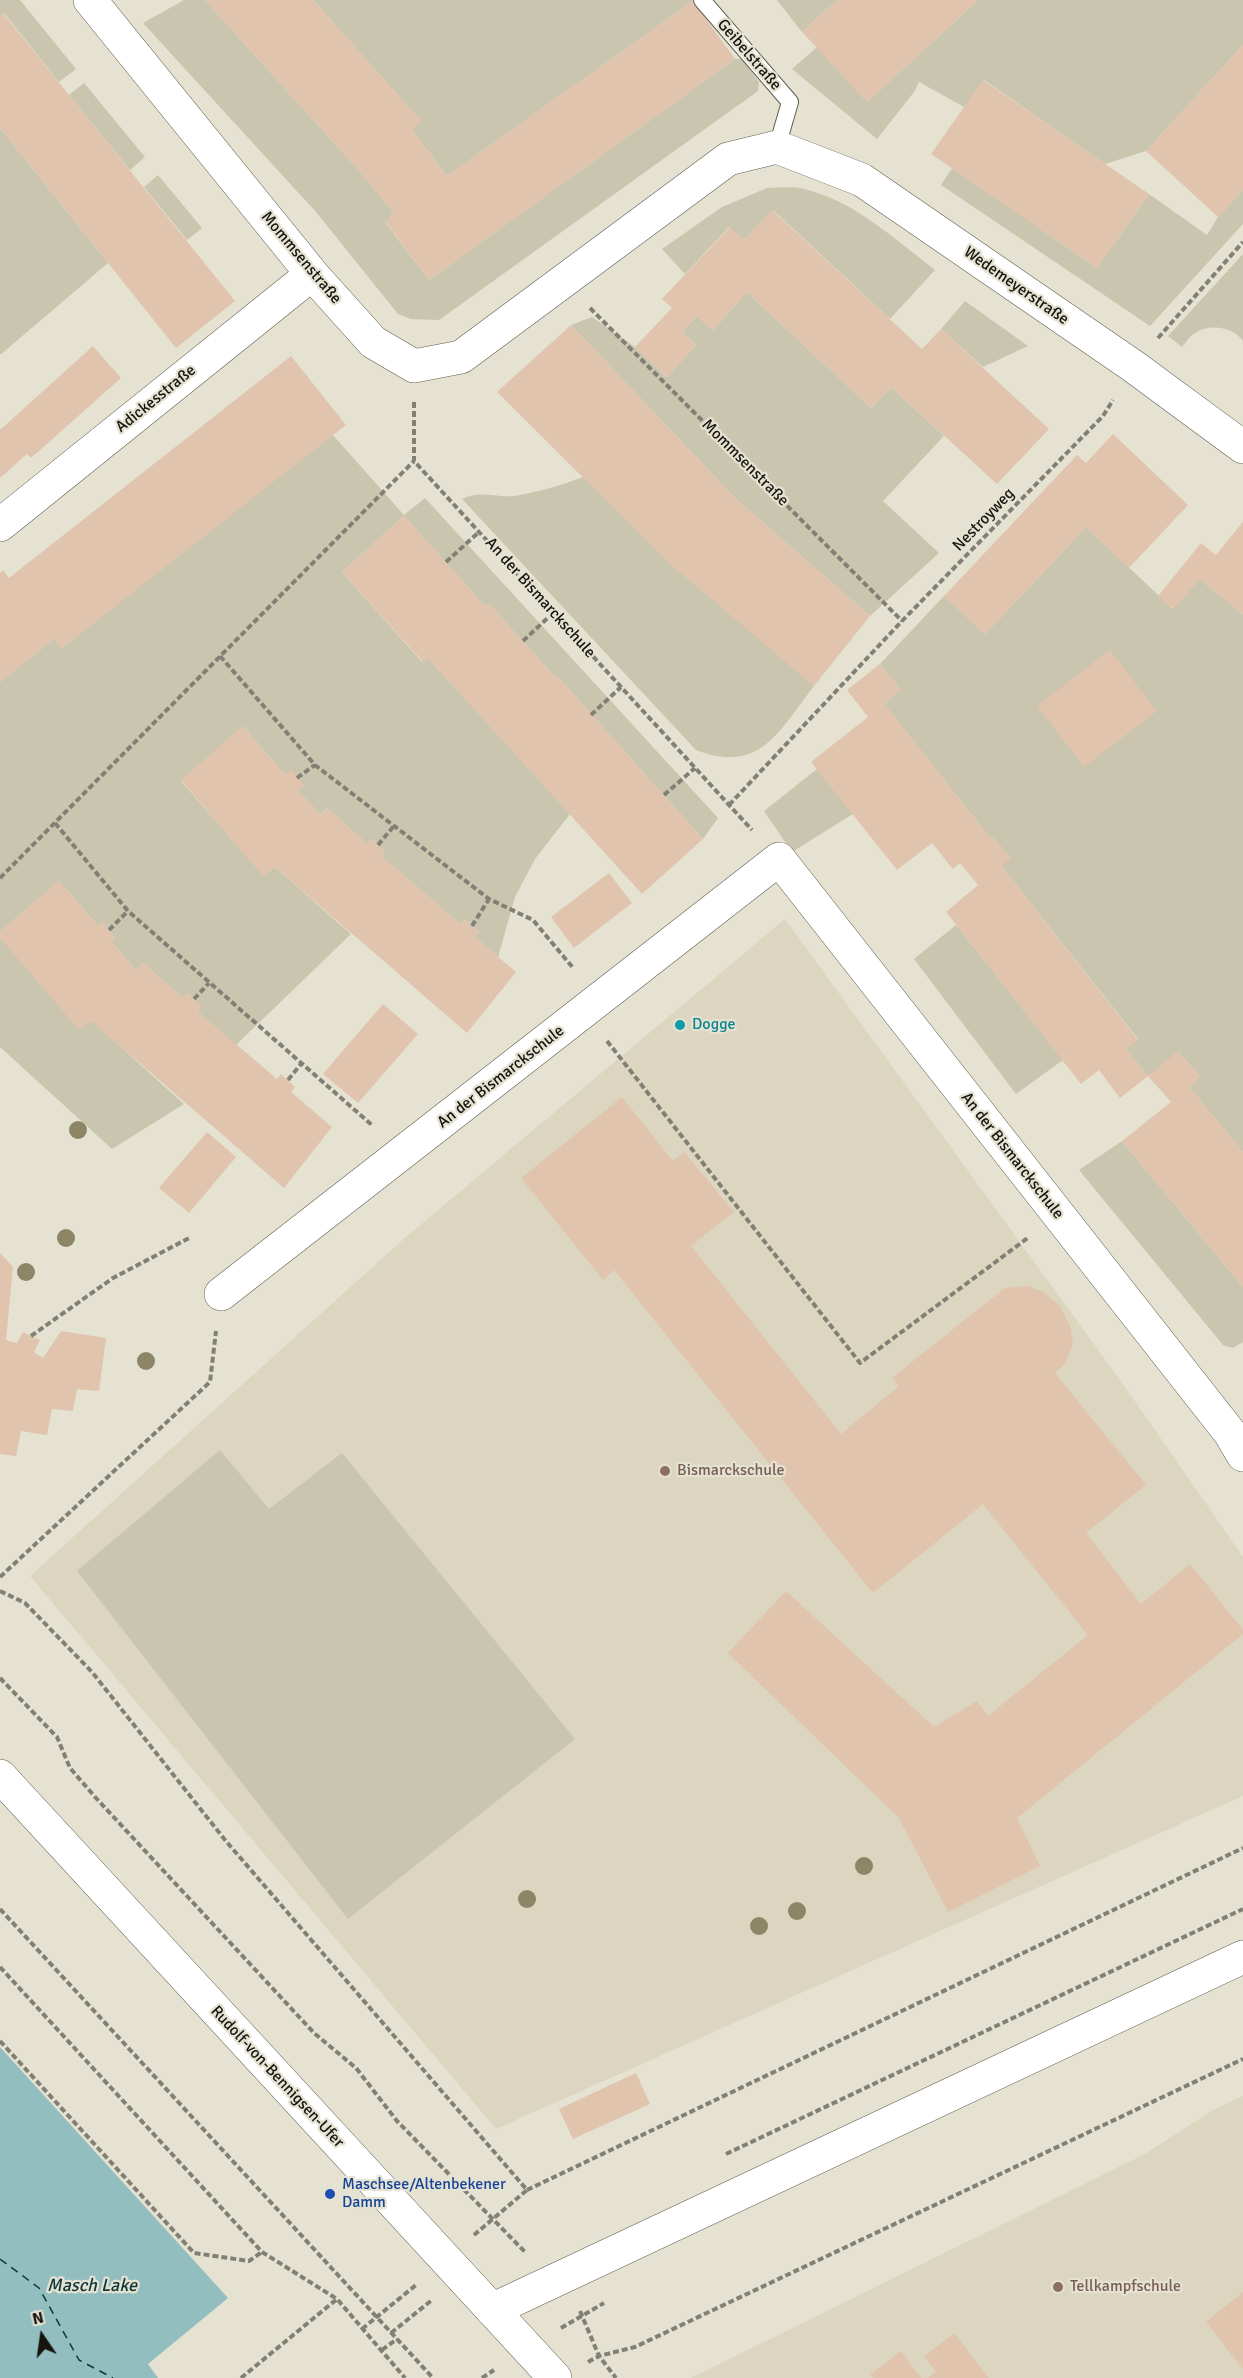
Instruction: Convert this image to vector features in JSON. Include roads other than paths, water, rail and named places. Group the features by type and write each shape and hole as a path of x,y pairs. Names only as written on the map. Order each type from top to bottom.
{"street":[{"name":"Mommsenstraße","path":"90,0 312,274 373,342 414,366 461,357 728,159 777,147"},
{"name":"Wedemeyerstraße","path":"777,147 862,180 1133,366 1243,447"},
{"name":"Adickesstraße","path":"0,525 312,274"},
{"name":"An der Bismarckschule","path":"221,1294 779,859 1058,1215 1239,1436"},
{"name":"Rudolf-von-Bennigsen-Ufer","path":"0,1776 492,2310 568,2372"},
{"path":"492,2310 1243,1957"}],"lane":[{"name":"Geibelstraße","path":"702,0 790,102 777,147"}],"water":[{"name":"Masch Lake","path":"0,2047 228,2298 148,2364 158,2378 0,2378"}],"place":[{"name":"Dogge","path":"680,1025"},
{"name":"Bismarckschule","path":"665,1471"},
{"name":"Maschsee/Altenbekener Damm","path":"330,2194"},
{"name":"Tellkampfschule","path":"1058,2287"}]}
